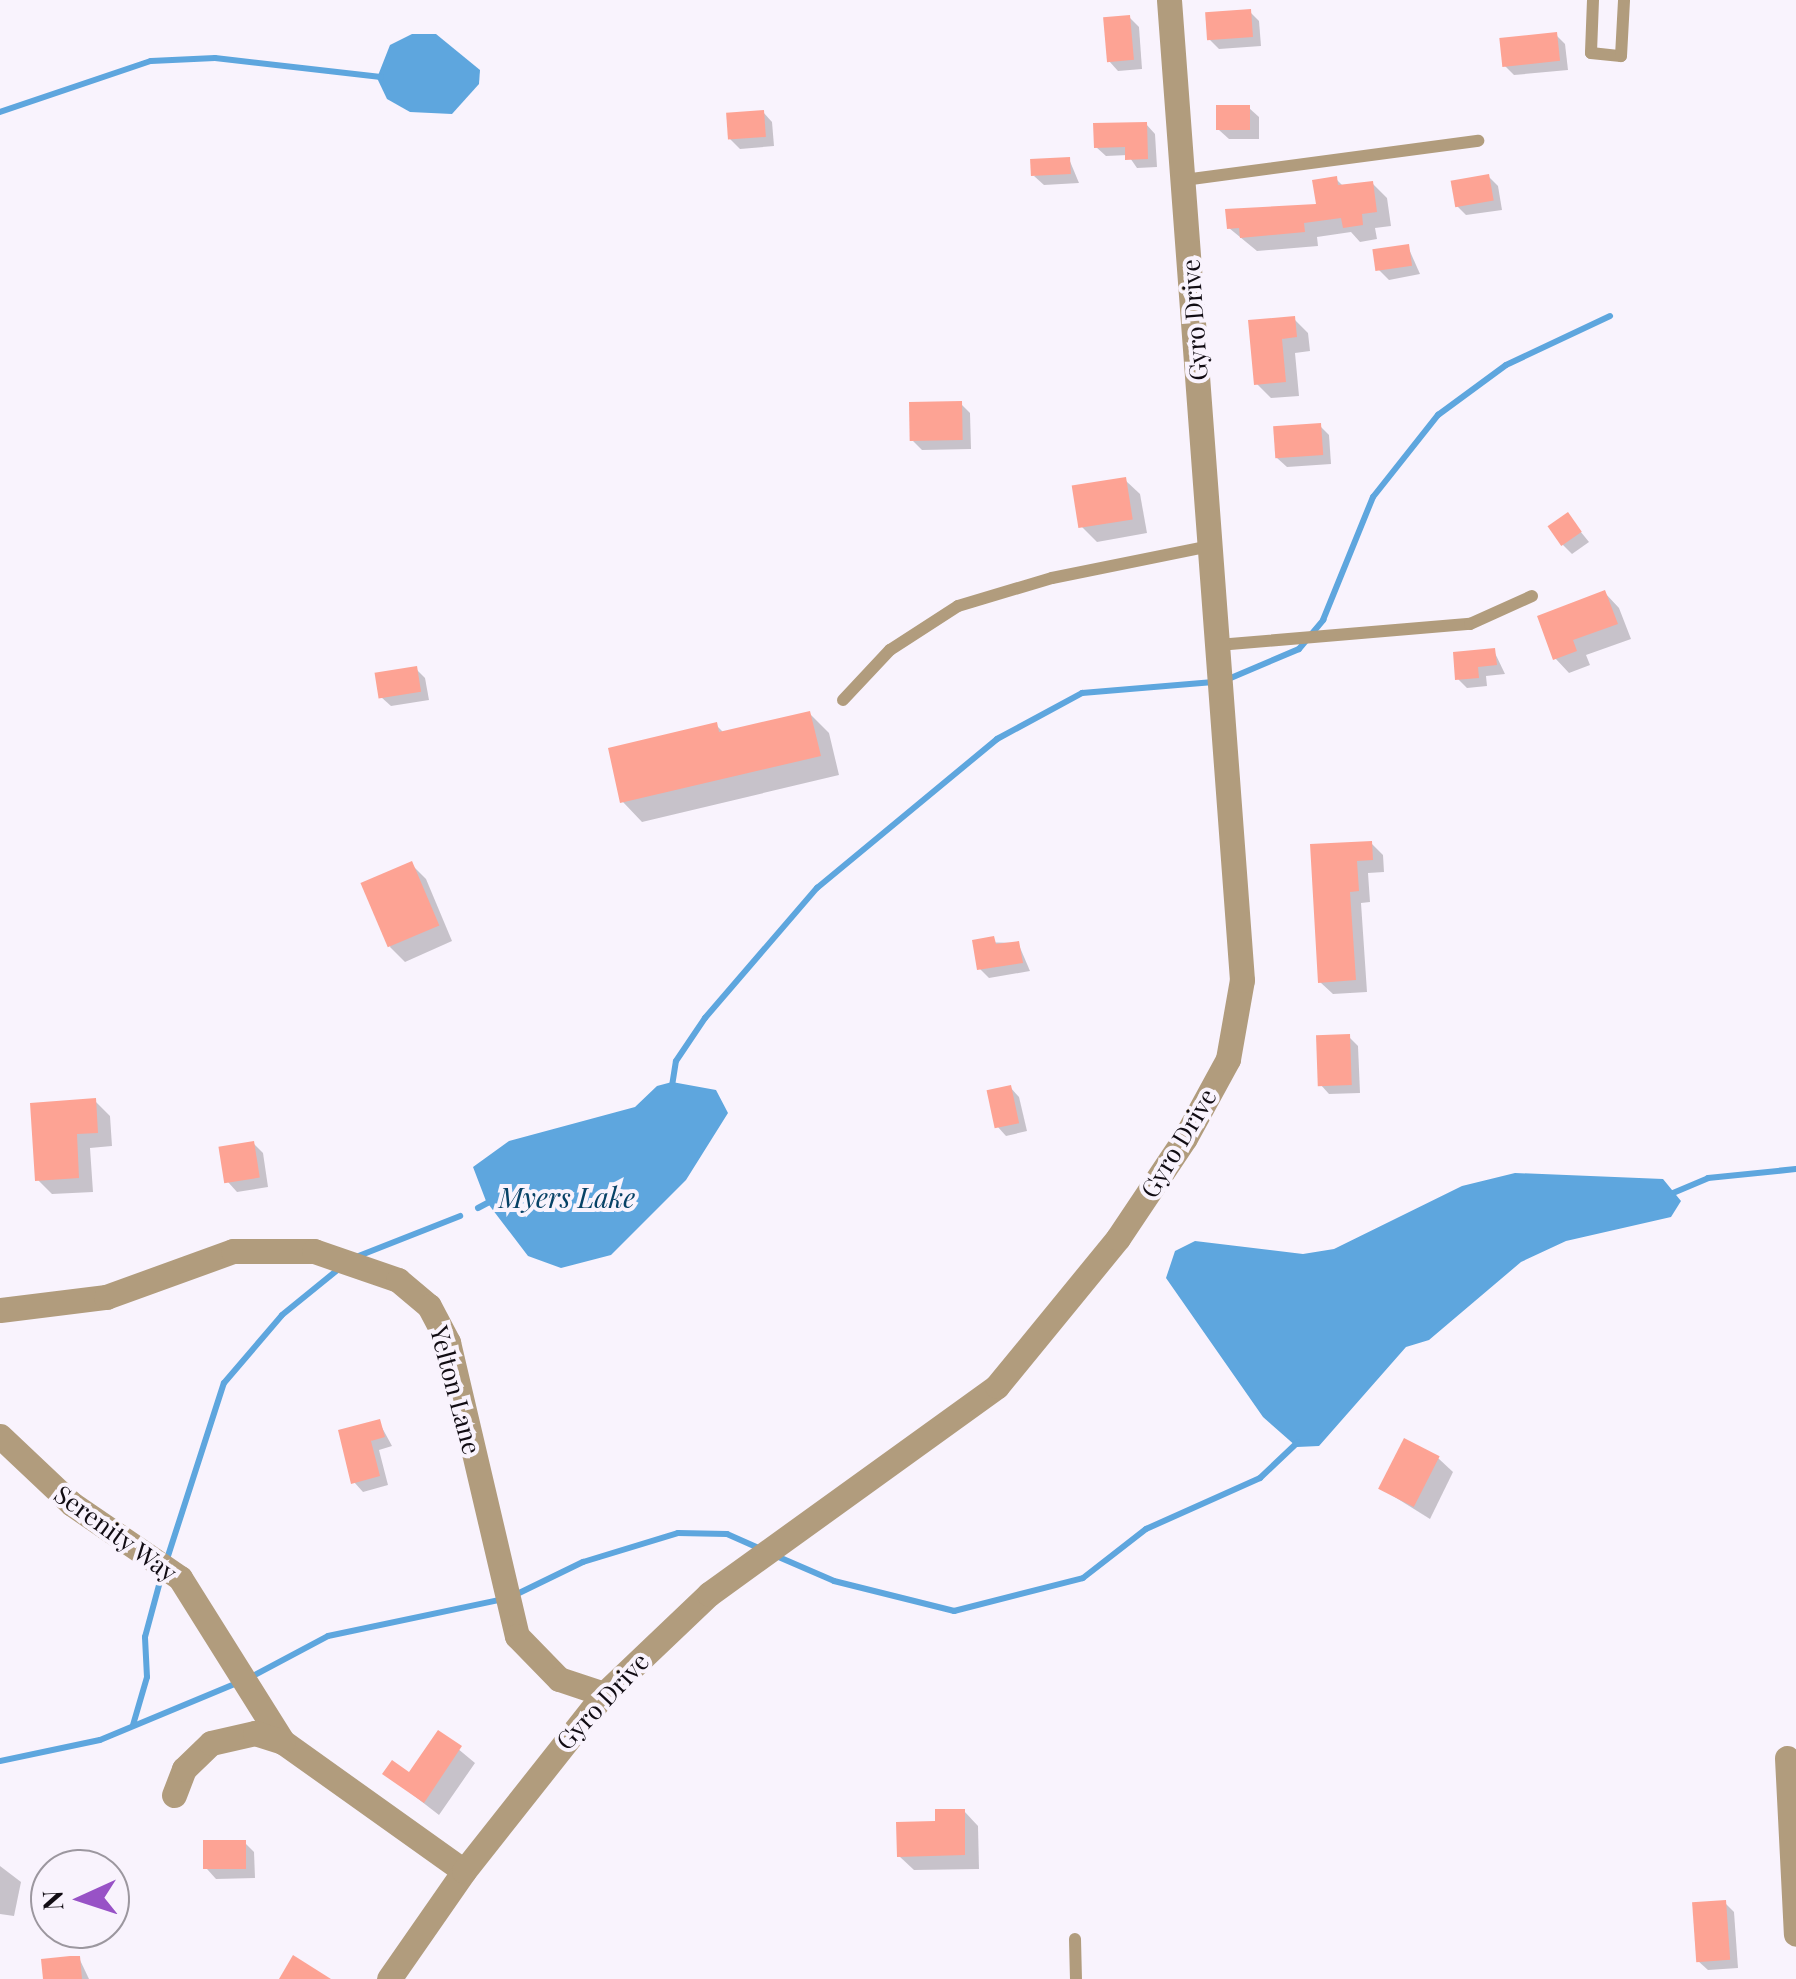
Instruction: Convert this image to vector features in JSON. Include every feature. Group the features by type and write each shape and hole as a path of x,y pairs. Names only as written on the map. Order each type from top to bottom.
{"street":[{"name":"Gyro Drive","path":"389,1979 464,1871 604,1694 709,1594 996,1386 1086,1280 1185,1138 1228,1060 1242,980 1169,0"},
{"name":"Yelton Lane","path":"0,1310 106,1298 233,1250 314,1252 398,1280 429,1306 448,1342 517,1636 559,1679 604,1694"},
{"name":"Serenity Way","path":"0,1436 72,1504 180,1578 282,1742 464,1871"},
{"path":"174,1794 184,1769 211,1743 255,1733 282,1742"},
{"path":"1787,1758 1796,1934"}],"lane":[{"path":"1592,0 1592,53 1621,56 1624,0"},
{"path":"1184,180 1478,141"},
{"path":"843,700 890,650 958,606 1052,578 1210,546"},
{"path":"1218,644 1470,624 1532,596"},
{"path":"1075,1939 1076,1979"}],"water":[{"path":"412,34 436,34 480,70 479,84 452,114 410,112 387,99 377,78 390,45"},
{"name":"Myers Lake","path":"672,1082 716,1090 728,1113 686,1180 611,1255 561,1268 528,1256 486,1201 473,1167 509,1141 635,1107 657,1086"},
{"path":"1515,1173 1663,1179 1681,1201 1671,1217 1566,1241 1521,1262 1429,1340 1406,1347 1319,1446 1297,1447 1263,1417 1166,1278 1175,1251 1195,1241 1303,1254 1334,1249 1462,1186"}],"building":[{"path":"1251,9 1253,37 1207,40 1205,12"},
{"path":"1130,15 1134,60 1107,62 1103,17"},
{"path":"1557,32 1560,61 1502,67 1499,38"},
{"path":"1216,105 1250,105 1250,130 1216,130"},
{"path":"764,110 766,137 728,140 726,113"},
{"path":"1147,122 1148,159 1125,160 1125,147 1094,148 1093,123"},
{"path":"1070,157 1071,174 1031,176 1030,159"},
{"path":"1489,174 1494,201 1455,207 1451,181"},
{"path":"1337,176 1338,185 1373,181 1377,212 1362,214 1363,225 1343,228 1341,218 1304,223 1305,232 1240,238 1239,228 1227,229 1225,209 1316,204 1312,180"},
{"path":"1409,244 1412,266 1375,271 1372,249"},
{"path":"1295,316 1297,337 1282,339 1286,382 1254,385 1248,320"},
{"path":"962,401 963,440 910,441 909,402"},
{"path":"1321,423 1323,455 1275,458 1273,426"},
{"path":"1126,477 1133,519 1078,528 1072,486"},
{"path":"1568,512 1582,532 1561,546 1548,526"},
{"path":"1605,590 1618,624 1573,640 1577,651 1553,660 1537,616"},
{"path":"1495,648 1497,665 1478,667 1479,678 1455,680 1453,652"},
{"path":"417,666 421,692 379,698 375,673"},
{"path":"810,711 821,756 620,803 608,748 717,722 719,732"},
{"path":"1372,841 1373,860 1357,861 1359,891 1350,892 1356,980 1318,983 1310,844"},
{"path":"412,861 439,925 388,947 360,883"},
{"path":"994,936 996,944 1019,941 1023,963 977,970 972,940"},
{"path":"1350,1034 1352,1085 1318,1086 1316,1035"},
{"path":"1011,1085 1019,1123 995,1128 987,1090"},
{"path":"96,1098 98,1133 77,1134 79,1178 35,1181 30,1103"},
{"path":"254,1141 260,1178 224,1183 218,1147"},
{"path":"380,1419 385,1437 371,1441 380,1476 351,1484 338,1430"},
{"path":"1404,1438 1440,1456 1414,1507 1378,1489"},
{"path":"438,1730 462,1746 424,1803 382,1774 392,1760 409,1772"},
{"path":"935,1809 965,1809 965,1855 897,1857 896,1822 935,1821"},
{"path":"203,1840 246,1840 246,1869 203,1869"},
{"path":"1726,1900 1730,1960 1696,1962 1692,1902"},
{"path":"293,1955 331,1979 279,1979"},
{"path":"80,1956 82,1979 43,1979 41,1959"}],"waterway":[{"path":"0,112 151,61 215,58 381,77"},
{"path":"1226,680 1299,649 1323,620 1373,497 1438,415 1506,365 1610,316"},
{"path":"672,1086 676,1061 705,1018 817,888 997,739 1082,693 1214,682"},
{"path":"1673,1193 1708,1178 1796,1169"},
{"path":"478,1208 493,1200"},
{"path":"356,1257 460,1216"},
{"path":"167,1559 224,1383 282,1315 341,1267"},
{"path":"774,1555 834,1581 954,1611 1083,1578 1146,1529 1260,1478 1298,1442"},
{"path":"515,1595 583,1562 678,1533 727,1534 758,1548"},
{"path":"133,1725 147,1677 145,1637 162,1574"},
{"path":"251,1677 328,1636 503,1599"},
{"path":"0,1761 100,1740 239,1682"}]}
